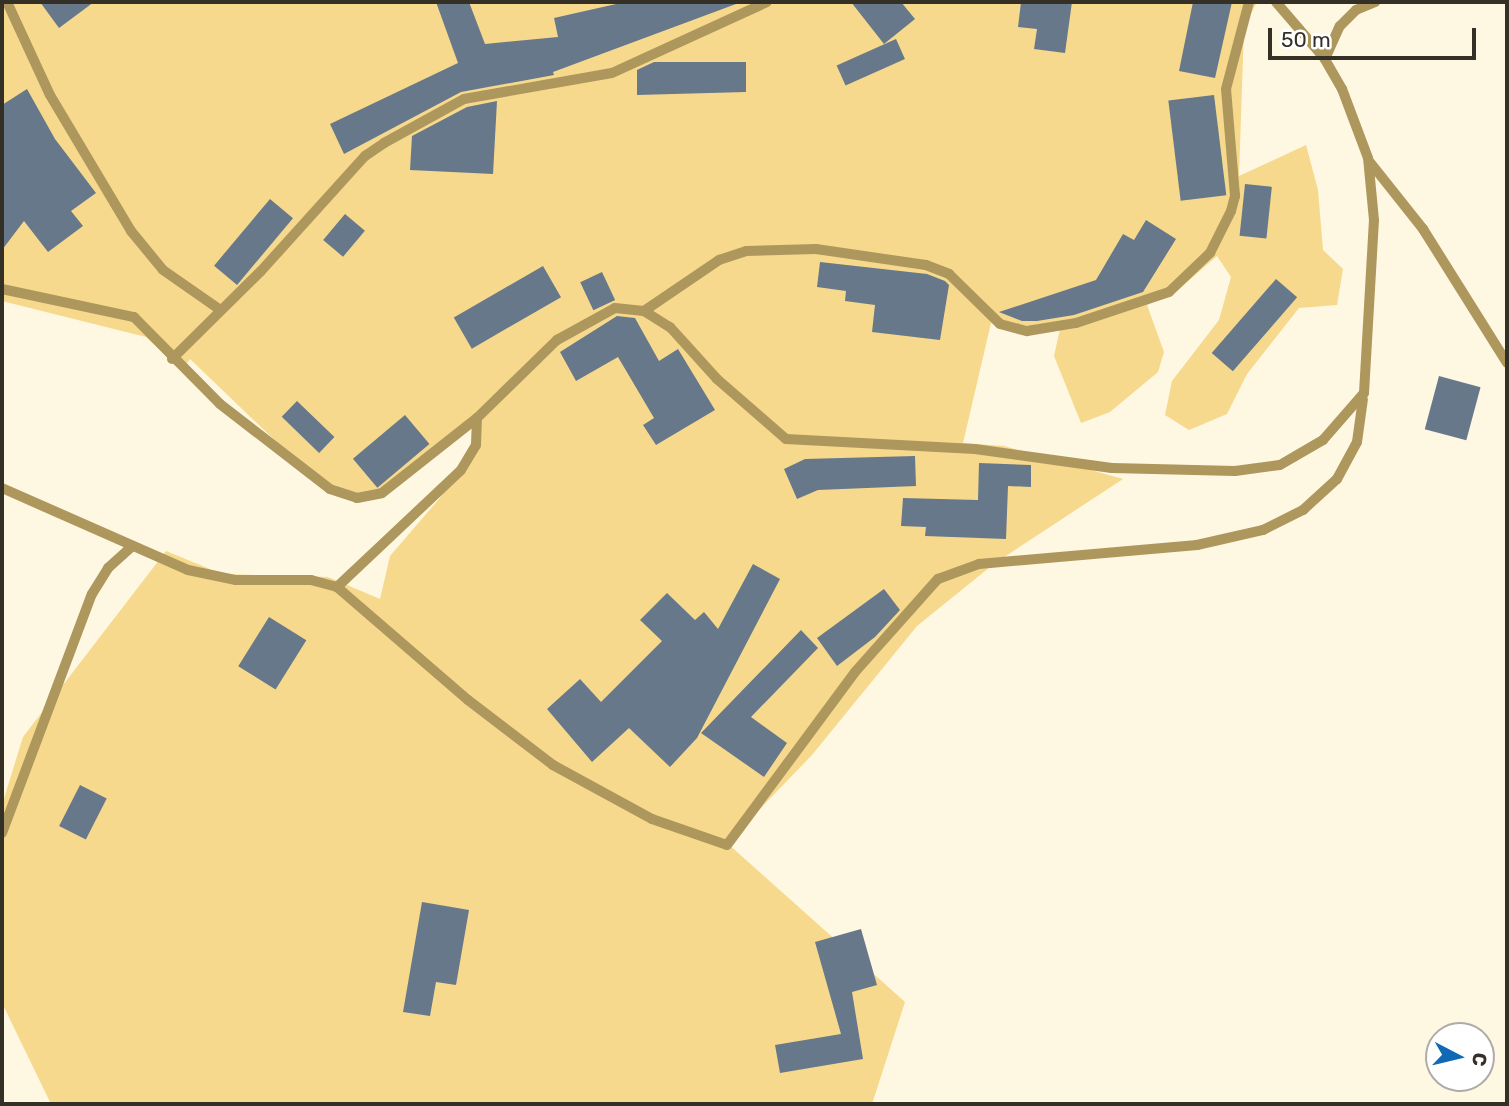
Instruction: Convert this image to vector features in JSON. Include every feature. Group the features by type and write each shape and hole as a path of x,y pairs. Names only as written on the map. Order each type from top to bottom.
{"lane":[{"path":"7,2 56,106 131,231 163,270 219,309"},
{"path":"172,359 219,309 261,271 365,156 414,125 472,96 612,73 767,2"},
{"path":"644,311 719,260 746,251 816,249 926,265 949,274 1000,324 1027,331 1076,323 1169,292 1210,253 1231,211 1235,196 1226,89 1249,2"},
{"path":"2,488 131,547 211,576 311,580 337,587 468,700 552,765 652,819 730,845 855,672 938,579 979,564 1198,545 1263,530 1303,510 1337,479 1357,442 1364,393 1374,220 1368,159 1342,89 1325,59 1276,2"},
{"path":"1325,59 1340,26 1356,10 1375,2"},
{"path":"1368,159 1423,229 1507,363"},
{"path":"2,289 129,315 220,404 330,489 356,498 382,492 477,418 557,340 609,309 644,311 670,327 760,419 779,435 794,440 975,449 1112,468 1235,471 1280,465 1299,456 1345,419 1364,393"},
{"path":"337,587 461,470 477,445 477,418"},
{"path":"2,833 92,594 108,568 131,547"}],"shaded area":[{"path":"2,2 1257,2 1244,27 1239,176 1306,145 1318,190 1323,250 1343,269 1337,305 1299,308 1247,374 1227,414 1189,430 1165,415 1172,381 1219,320 1231,277 1217,256 1178,290 1147,305 1164,352 1158,372 1110,412 1081,423 1054,356 1060,329 1023,333 991,323 963,443 1004,446 1123,479 995,563 917,626 812,755 727,843 905,1002 872,1104 51,1104 2,1003 2,805 23,737 166,551 222,574 328,577 380,599 390,556 439,499 476,444 481,419 383,493 366,496 326,482 286,451 190,359 182,370 146,337 2,301"}],"building":[{"path":"40,2 94,2 59,28"},
{"path":"436,2 469,2 485,44 558,37 554,18 625,2 736,4 553,72 554,75 461,92 344,154 330,124 458,63"},
{"path":"851,2 901,2 915,19 884,44"},
{"path":"1021,2 1072,2 1065,53 1034,49 1037,29 1018,27"},
{"path":"1193,2 1232,2 1215,78 1179,71"},
{"path":"896,39 905,59 846,86 837,65"},
{"path":"654,62 746,62 746,92 637,95 637,70"},
{"path":"27,89 55,139 96,193 71,211 83,226 48,252 24,221 2,250 2,105"},
{"path":"1214,95 1226,195 1181,201 1168,101"},
{"path":"497,101 493,174 410,170 412,136 467,107"},
{"path":"1245,184 1272,187 1266,239 1240,236"},
{"path":"270,199 293,218 237,285 214,266"},
{"path":"345,214 365,231 343,257 323,240"},
{"path":"1146,220 1176,239 1143,292 1074,315 1037,321 1022,321 999,312 1096,280 1123,234 1134,240"},
{"path":"820,262 927,274 945,281 949,285 940,340 872,332 875,305 845,301 846,291 817,287"},
{"path":"543,266 561,297 472,349 454,318"},
{"path":"602,272 615,300 593,310 580,282"},
{"path":"1276,279 1297,297 1233,371 1212,353"},
{"path":"617,316 635,318 659,361 678,349 715,410 656,445 643,425 654,418 618,357 576,381 560,352"},
{"path":"1439,376 1481,387 1466,440 1425,429"},
{"path":"297,401 334,437 319,453 282,417"},
{"path":"405,415 429,444 377,488 353,459"},
{"path":"915,456 916,486 818,490 797,499 784,469 805,459"},
{"path":"979,463 1031,465 1031,487 1008,486 1006,539 925,536 926,527 901,526 903,498 978,500"},
{"path":"753,564 780,579 697,738 670,767 629,728 592,762 547,709 580,679 601,702 662,641 640,620 667,593 695,620 704,612 718,629"},
{"path":"884,589 900,610 875,637 837,666 817,638"},
{"path":"269,617 306,640 276,690 238,666"},
{"path":"801,630 818,648 751,717 787,743 764,777 701,733"},
{"path":"80,785 107,799 86,840 59,826"},
{"path":"422,902 469,910 456,985 436,982 430,1016 403,1012"},
{"path":"861,929 877,985 852,992 863,1059 780,1073 775,1045 841,1034 815,942"}]}
